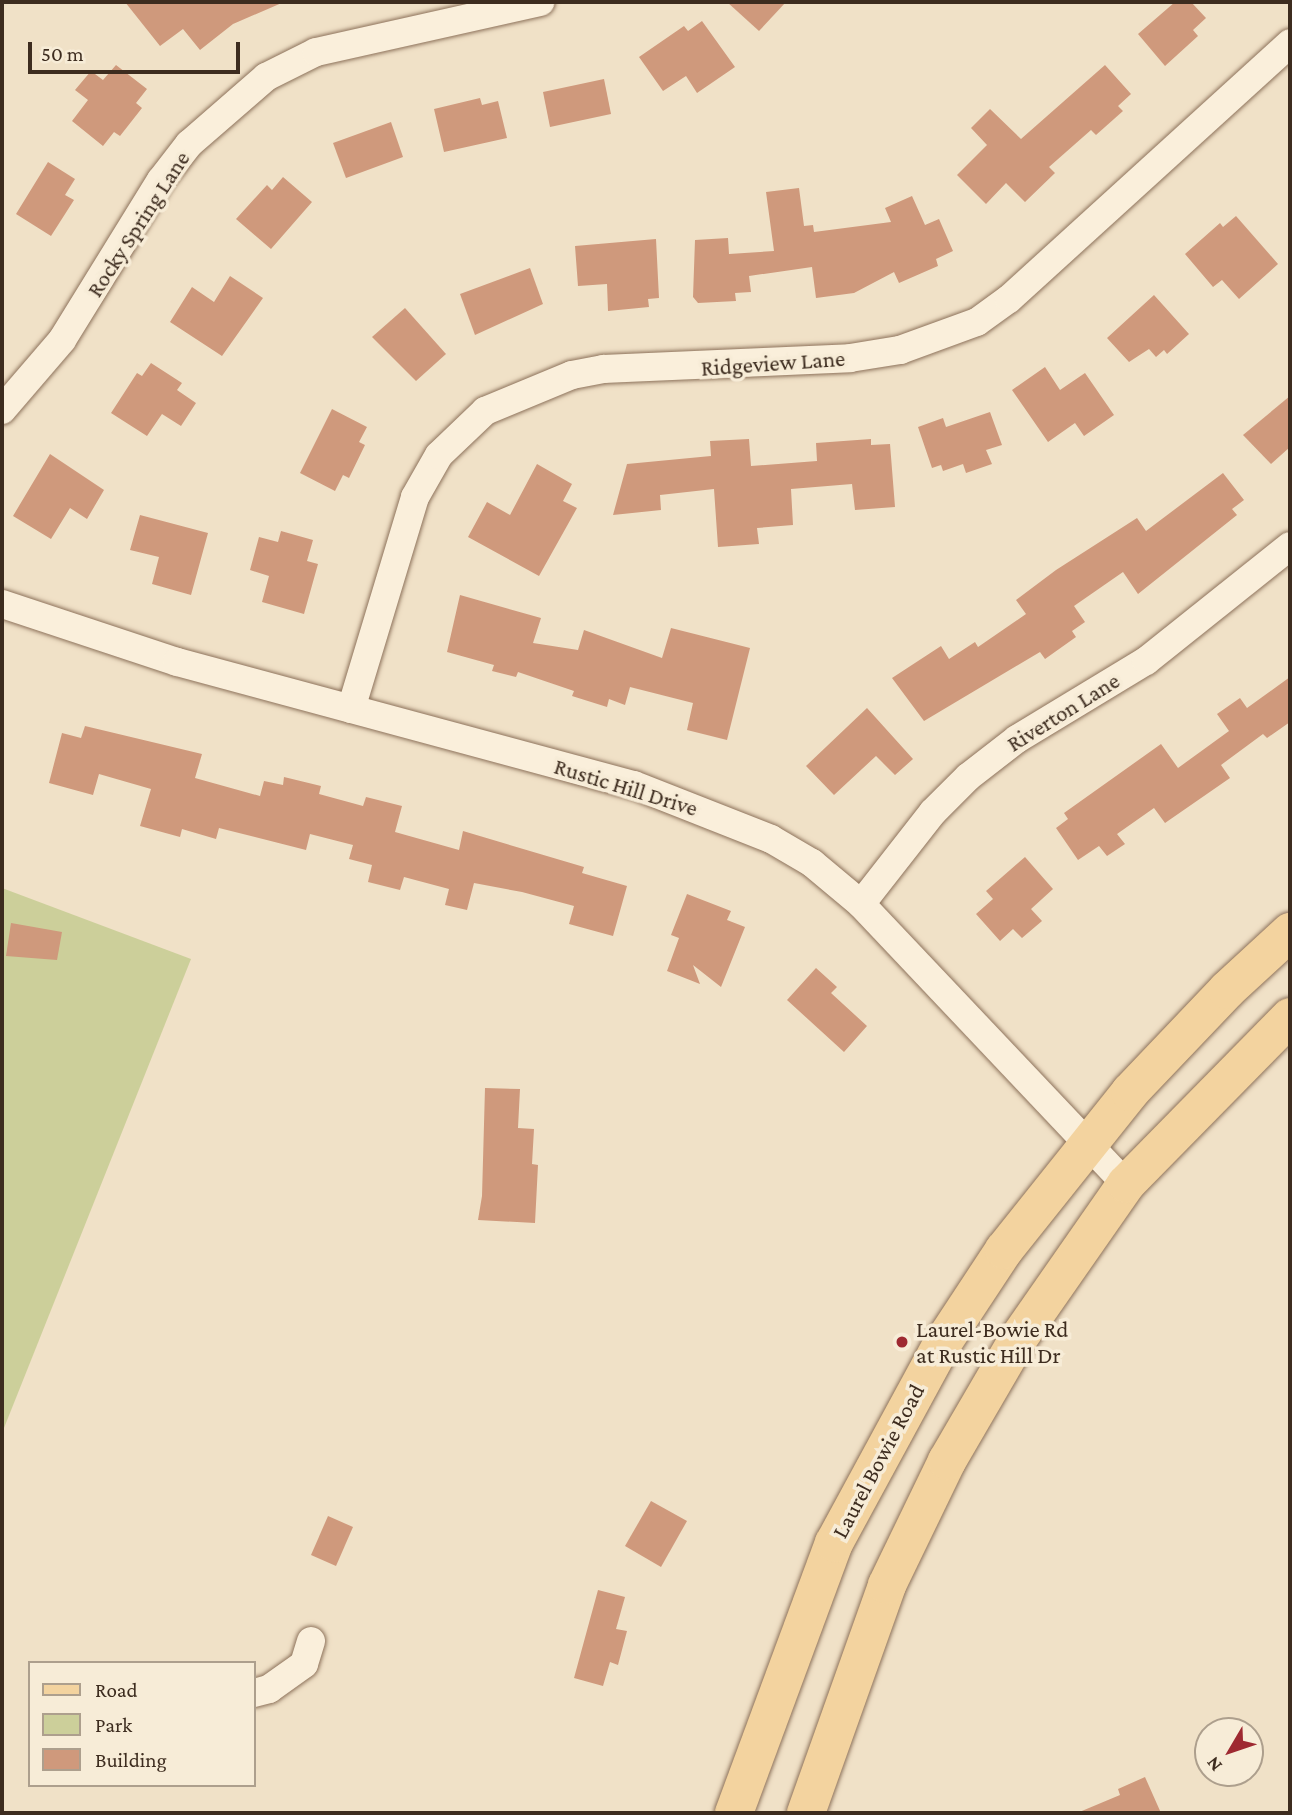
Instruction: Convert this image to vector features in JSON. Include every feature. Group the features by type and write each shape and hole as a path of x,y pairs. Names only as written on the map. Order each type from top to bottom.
{"main road":[{"name":"Laurel Bowie Road","path":"734,1813 834,1544 882,1449 942,1344 1004,1250 1088,1143 1218,999 1290,932"},
{"path":"806,1813 887,1585 920,1513 1018,1339 1126,1184 1290,1017"}],"street":[{"name":"Rocky Spring Lane","path":"2,410 62,340 161,180 190,144 266,77 316,51 541,2"},
{"name":"Ridgeview Lane","path":"351,709 415,497 439,455 485,411 572,375 603,369 850,358 900,350 976,322 1009,299 1290,43"},
{"name":"Riverton Lane","path":"861,904 933,812 968,777 1017,739 1146,661 1290,547"},
{"name":"Rustic Hill Drive","path":"2,604 92,637 634,785 712,813 812,863 861,904 1126,1184"},
{"path":"256,1692 269,1689 304,1664 311,1641"}],"green space":[{"path":"2,888 191,959 2,1433"}],"building":[{"path":"125,2 284,2 233,24 200,50 183,29 160,46"},
{"path":"727,2 786,2 759,31"},
{"path":"1175,2 1191,2 1206,18 1193,30 1198,36 1165,66 1138,34"},
{"path":"702,21 735,67 697,93 686,76 663,91 639,57 684,26 688,31"},
{"path":"116,65 147,89 136,103 142,108 120,136 114,132 103,146 72,121 88,100 75,90 91,71 103,80"},
{"path":"1105,65 1131,94 1118,106 1123,111 1096,135 1091,130 1049,167 1055,173 1025,202 1006,183 986,204 957,175 987,145 971,128 990,109 1021,139"},
{"path":"604,79 611,114 550,127 543,92"},
{"path":"480,98 482,105 498,101 507,138 444,152 434,109"},
{"path":"391,122 403,157 346,178 333,143"},
{"path":"48,162 75,179 65,195 74,200 51,236 16,214"},
{"path":"283,177 312,202 271,249 236,219 267,185 272,190"},
{"path":"799,188 804,226 813,225 814,232 891,222 885,208 912,196 925,225 939,219 953,251 936,259 938,266 899,283 894,272 854,293 816,298 812,267 749,276 751,292 735,293 736,301 698,303 693,297 695,240 728,238 729,254 774,251 766,192"},
{"path":"1236,216 1278,264 1239,299 1222,280 1213,287 1185,254 1220,223 1223,227"},
{"path":"656,239 659,298 648,299 649,307 608,311 607,284 578,286 575,246"},
{"path":"530,268 543,304 475,335 460,294"},
{"path":"230,276 263,298 222,356 170,322 192,287 214,302"},
{"path":"1154,295 1189,334 1167,354 1164,350 1156,357 1149,349 1129,362 1107,338"},
{"path":"405,308 446,354 416,381 372,337"},
{"path":"151,363 182,383 177,390 196,403 181,426 162,414 147,436 111,413 137,373 142,376"},
{"path":"1045,367 1060,390 1085,373 1114,415 1084,436 1075,423 1048,442 1012,390"},
{"path":"1290,396 1290,447 1271,464 1243,435"},
{"path":"332,409 367,427 359,442 365,445 349,478 343,475 335,491 300,473"},
{"path":"990,412 1002,445 986,450 992,464 966,473 963,464 943,471 941,465 932,468 918,427 943,418 946,427"},
{"path":"749,439 751,466 817,461 816,443 871,439 871,445 890,444 895,507 855,510 852,484 791,489 793,525 757,528 759,544 718,547 714,489 660,495 661,510 613,515 627,464 711,456 710,441"},
{"path":"50,454 104,490 87,519 70,508 51,539 13,516"},
{"path":"537,464 572,484 563,501 577,508 539,576 468,537 487,502 510,515"},
{"path":"1223,473 1244,500 1232,509 1237,515 1138,594 1123,572 1074,606 1085,622 1072,631 1076,637 1045,659 1040,652 924,721 892,678 941,646 949,659 975,642 978,647 1026,614 1016,600 1056,570 1137,518 1146,531"},
{"path":"140,515 208,533 191,595 152,584 159,557 130,550"},
{"path":"281,531 313,540 307,561 318,564 304,614 262,602 269,576 250,570 259,537 278,542"},
{"path":"460,595 541,618 533,643 578,650 584,630 662,658 671,628 750,648 727,740 687,730 693,703 630,687 625,705 609,699 607,707 572,696 574,691 518,672 516,677 492,671 494,665 447,652"},
{"path":"1290,677 1290,722 1267,738 1263,734 1221,765 1230,778 1165,823 1154,808 1117,834 1125,844 1107,856 1099,846 1078,860 1056,828 1068,819 1064,813 1161,744 1178,768 1229,731 1217,714 1240,698 1247,708"},
{"path":"867,708 913,759 895,775 876,756 834,795 806,766"},
{"path":"85,726 202,754 195,778 260,796 264,781 283,785 284,777 321,786 319,794 363,806 366,797 402,806 395,832 459,850 463,831 584,867 582,873 627,886 613,936 569,924 574,906 522,892 474,883 467,910 445,905 449,889 404,877 400,890 368,882 372,865 349,859 353,845 310,834 306,850 219,828 216,839 182,829 180,837 140,826 151,789 99,774 93,795 49,783 62,733 81,738"},
{"path":"1025,857 1053,889 1031,909 1042,921 1022,938 1013,929 1000,941 976,914 993,899 986,891"},
{"path":"687,894 731,911 727,920 745,927 721,987 693,965 700,984 667,971 679,938 671,935"},
{"path":"11,923 62,932 57,960 6,956"},
{"path":"816,968 837,987 831,993 867,1026 844,1052 787,1000"},
{"path":"485,1088 520,1089 518,1128 534,1129 532,1164 538,1165 535,1223 478,1220 482,1196"},
{"path":"651,1501 687,1521 661,1567 625,1546"},
{"path":"328,1516 353,1527 336,1566 311,1555"},
{"path":"598,1590 625,1597 616,1629 627,1631 618,1665 610,1662 603,1686 574,1678"},
{"path":"1145,1777 1161,1813 1077,1813 1120,1795 1118,1789"}],"place":[{"name":"Laurel-Bowie Rd at Rustic Hill Dr","path":"902,1342"}]}
